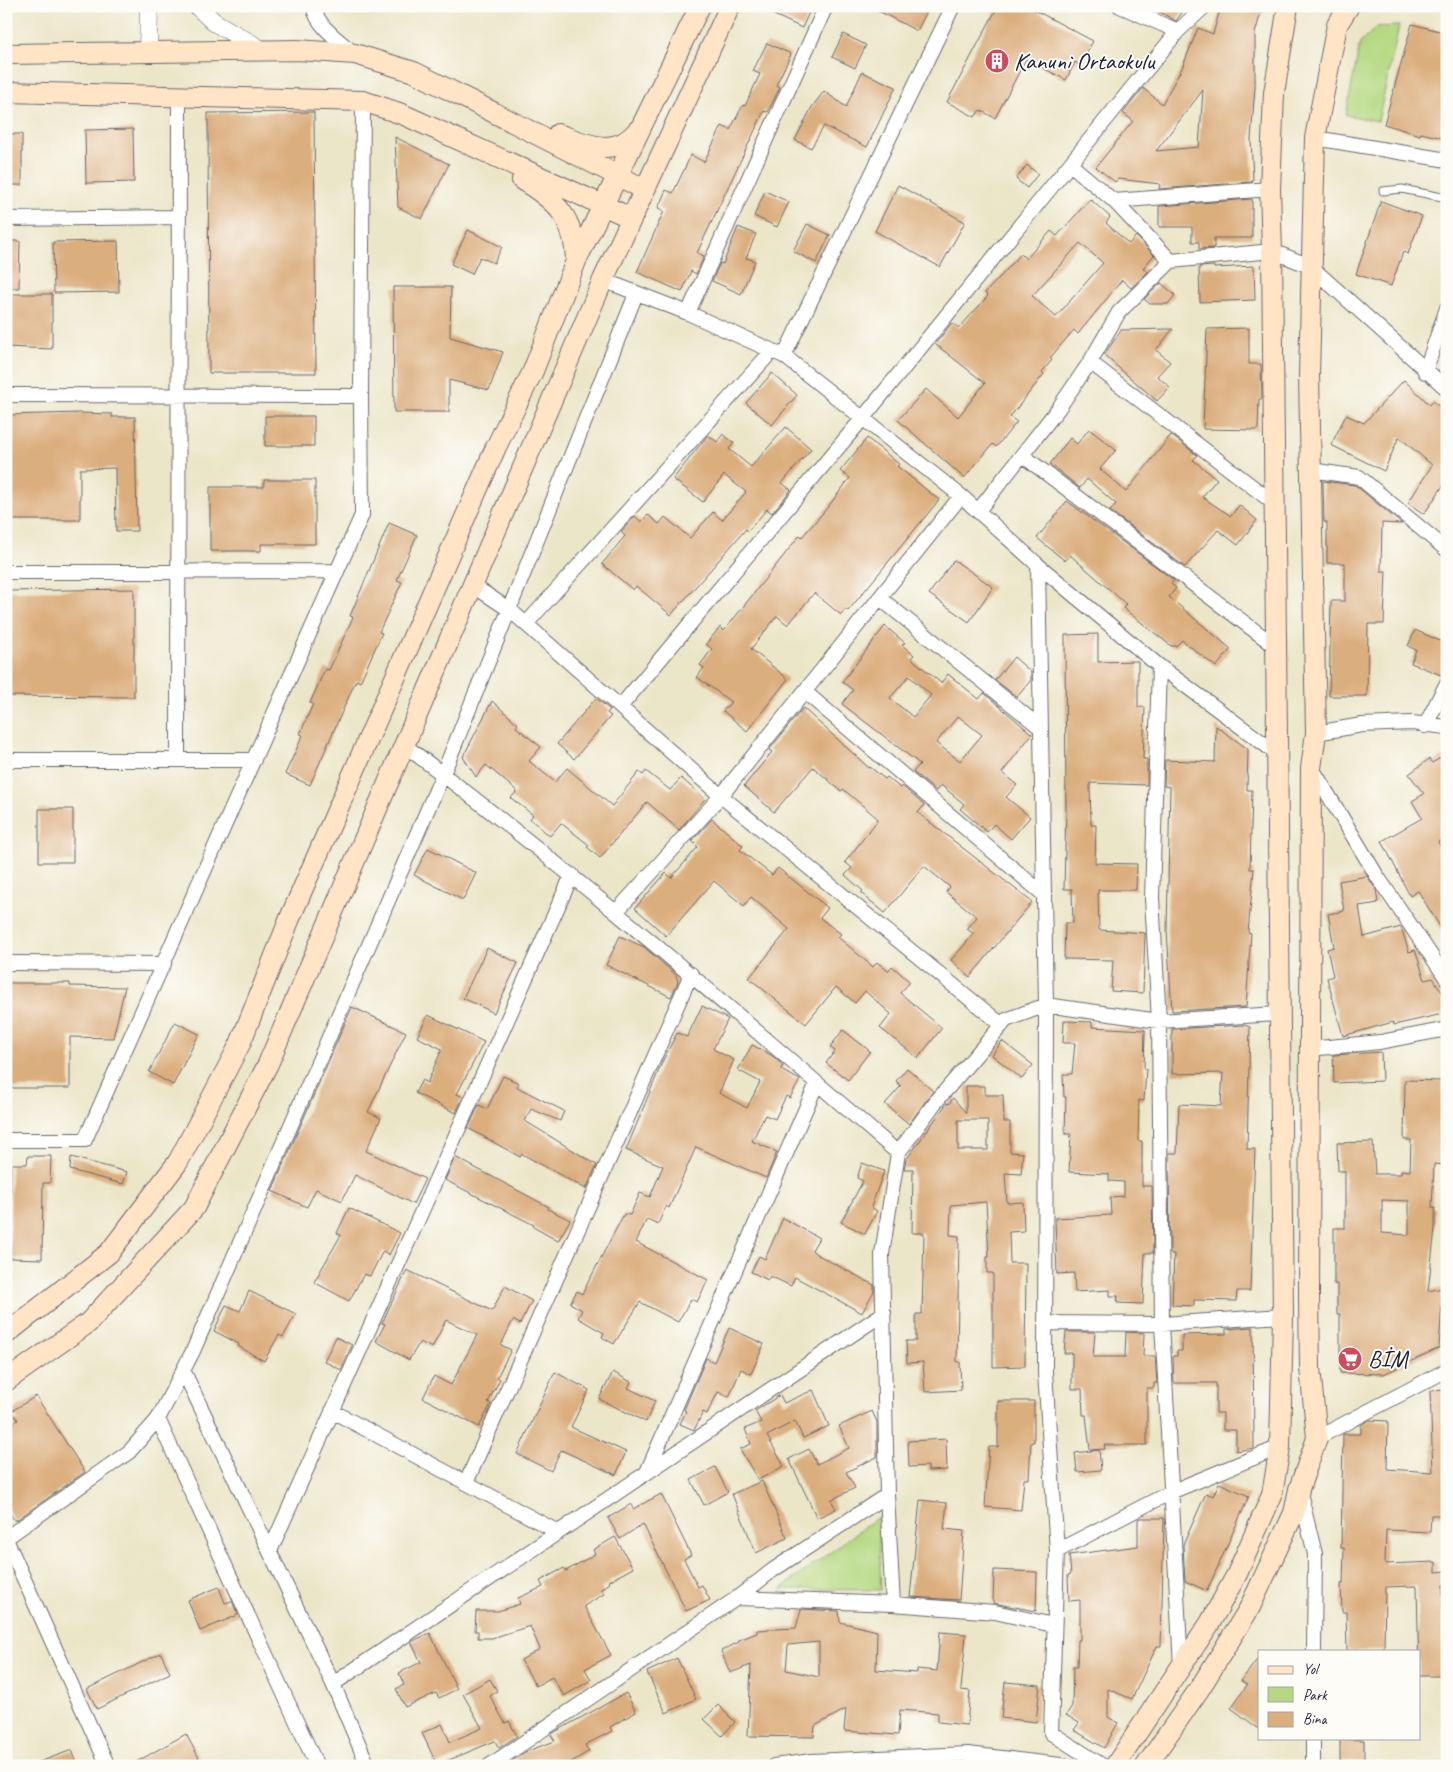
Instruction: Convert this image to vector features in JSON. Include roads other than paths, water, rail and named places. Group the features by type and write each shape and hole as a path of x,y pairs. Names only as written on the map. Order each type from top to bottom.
{"main road":[{"path":"6,1334 109,1253 182,1153 240,1044 290,918 480,483 534,371 576,260 700,6"},
{"path":"6,1381 88,1323 194,1208 268,1064 603,280 730,6"},
{"path":"1114,1766 1210,1623 1237,1574 1272,1495 1280,1447 1283,1316 1279,1014 1279,755 1275,646 1275,504 1270,189 1274,93 1288,6"},
{"path":"1146,1766 1200,1688 1249,1609 1294,1513 1299,1489 1317,1438 1310,1368 1309,1049 1311,768 1316,733 1308,376 1310,266 1315,138 1337,25 1349,6"},
{"path":"6,54 262,50 297,50 355,54 414,72 644,189"},
{"path":"6,92 363,101 402,114 631,218"},
{"path":"473,101 591,146 614,147 629,141 643,122"},
{"path":"452,138 541,192 562,210 571,228 576,260"}],"street":[{"path":"148,52 150,6"},
{"path":"197,6 214,22 262,50"},
{"path":"313,6 315,14 323,26 355,54"},
{"path":"688,313 826,6"},
{"path":"526,624 778,354 953,6"},
{"path":"1120,6 1178,31"},
{"path":"620,707 863,418 1178,31 1205,6"},
{"path":"178,760 179,95"},
{"path":"6,1140 85,1140 362,515 363,101"},
{"path":"1315,138 1447,160"},
{"path":"1070,164 1114,201 1171,261"},
{"path":"1114,201 1270,189"},
{"path":"6,219 179,217"},
{"path":"978,511 1022,455 1090,362 1119,312 1171,261 1272,251 1310,266 1447,389"},
{"path":"603,280 688,313 778,354 863,418 961,496 1038,565 1158,666 1279,755"},
{"path":"108,1766 6,1539 129,1452 158,1419 183,1370 443,774 636,294"},
{"path":"1426,372 1447,308"},
{"path":"1090,362 1275,504"},
{"path":"6,395 361,396"},
{"path":"1022,455 1275,646"},
{"path":"1310,470 1359,476 1447,550"},
{"path":"616,912 720,796 881,599 961,496"},
{"path":"1038,565 1046,1005 1045,1372 1057,1551 1053,1625 1051,1733 1103,1766"},
{"path":"6,572 337,571"},
{"path":"472,585 510,610 720,796 1002,1025"},
{"path":"881,599 1041,728"},
{"path":"1158,666 1152,898 1159,1021 1162,1324 1173,1491 1181,1666"},
{"path":"1425,726 1447,683"},
{"path":"805,692 1044,894"},
{"path":"1316,733 1362,725 1412,724 1447,727"},
{"path":"404,745 572,875 691,974 898,1152"},
{"path":"6,760 254,760"},
{"path":"1311,768 1377,876 1447,979"},
{"path":"270,1551 572,875"},
{"path":"6,963 164,964"},
{"path":"466,1483 691,974"},
{"path":"893,1604 887,1495 882,1254 898,1152 934,1104 1006,1020 1046,1005 1159,1021 1279,1014"},
{"path":"1309,1049 1380,1042 1447,1029"},
{"path":"647,1472 817,1083"},
{"path":"334,1684 884,1313"},
{"path":"1045,1324 1162,1324 1283,1316"},
{"path":"183,1370 334,1684 367,1765"},
{"path":"1317,1438 1447,1370"},
{"path":"332,1411 558,1532"},
{"path":"158,1419 317,1766"},
{"path":"1057,1551 1173,1491 1280,1447"},
{"path":"1299,1489 1315,1554 1314,1650"},
{"path":"489,1766 737,1598 772,1570 887,1495"},
{"path":"737,1598 893,1604 995,1612 1053,1625"},
{"path":"1313,1740 1313,1766"},
{"path":"774,1766 812,1761 968,1754 1069,1766"}],"lane":[{"path":"1383,191 1402,189 1447,198"}],"place":[{"name":"Kanuni Ortaokulu","path":"997,61"},
{"name":"BİM","path":"1350,1359"}]}
